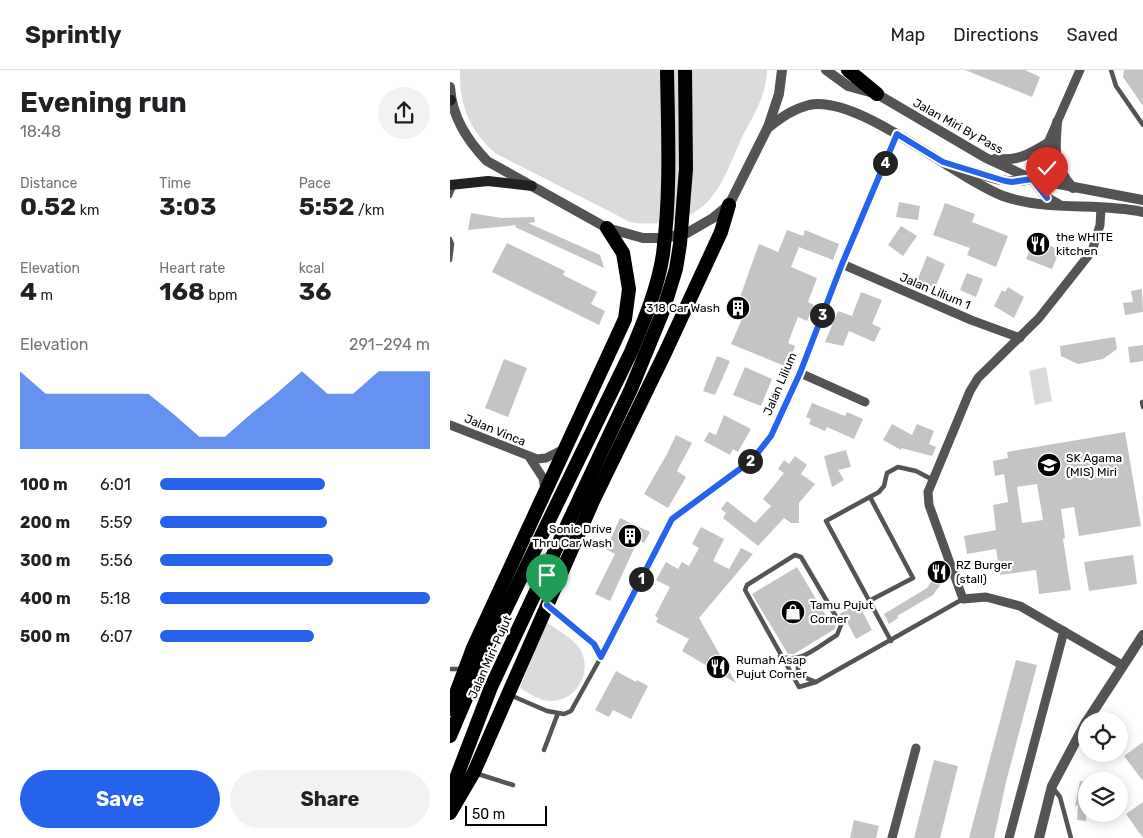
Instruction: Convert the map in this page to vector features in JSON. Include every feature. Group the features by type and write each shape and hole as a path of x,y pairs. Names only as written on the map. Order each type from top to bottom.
{"highway":[{"name":"Jalan Miri-Pujut","path":"450,736 492,637 631,352 647,313 662,254 669,161 667,70"},
{"name":"Jalan Miri-Pujut","path":"450,794 492,687 648,350 676,269 686,169 684,70"},
{"path":"848,70 877,94"},
{"path":"450,814 474,772 593,501 721,232 729,206"},
{"path":"450,709 453,692 628,310 629,289 622,253 608,228"},
{"path":"628,310 645,301 668,312 678,325"}],"main road":[{"path":"452,185 488,181 532,186"}],"street":[{"path":"450,87 450,100 459,124 474,148 487,161 608,228 643,238 674,237 698,228 729,206 768,127 779,94 782,70"},
{"name":"Jalan Miri By Pass","path":"826,70 848,86 877,94 986,158 1032,179 1143,200"},
{"path":"1032,179 1080,70"},
{"path":"768,127 790,111 811,105 829,105 848,110 897,134 1003,196 1039,204 1060,204 1143,212"},
{"path":"1057,122 1057,166 1062,176 1073,188"},
{"name":"Jalan Lilium","path":"601,657 672,519 752,460 771,436 800,373 842,264 897,134"},
{"path":"986,158 1010,160 1021,158 1048,143"},
{"path":"943,162 1005,181 1012,182 1032,179"},
{"path":"1032,179 1047,198 1060,204"},
{"path":"1101,208 1100,225 1092,251 1039,318 978,378 970,391 928,492 931,516 963,599 986,597 1020,606 1122,665"},
{"name":"Jalan Lilium 1","path":"842,264 971,320 1020,338"},
{"path":"800,373 865,402"},
{"name":"Jalan Vinca","path":"450,425 530,458"},
{"path":"530,458 546,458 566,447"},
{"path":"530,458 543,478 546,492"},
{"path":"1009,838 1064,631"},
{"path":"1092,712 1122,665 1142,639"},
{"path":"1039,838 1052,786 1078,737"},
{"path":"892,838 916,748"}],"lane":[{"path":"1110,71 1116,86 1143,125"},
{"path":"450,196 452,185"},
{"path":"450,239 452,244 450,260"},
{"path":"891,641 826,521 879,492 884,486 886,473 898,466 916,471 933,480"},
{"path":"869,601 913,578 870,497"},
{"path":"780,656 789,660 798,659 837,635 841,625 798,556 747,585 745,590 780,656 799,687 816,682 963,599"},
{"path":"507,694 547,711 564,714 571,711 601,657 594,644 547,605"},
{"path":"798,659 798,671 806,678 816,682"},
{"path":"450,669 465,669"},
{"path":"544,750 558,713"},
{"path":"474,772 513,785"},
{"path":"1052,786 1060,797 1071,838"}],"shaded area":[{"path":"460,70 767,70 765,88 759,105 725,175 713,195 697,211 676,220 653,224 630,222 495,153 478,135 467,116 461,94"},
{"path":"1046,367 1052,401 1035,405 1029,371"},
{"path":"546,622 573,641 580,649 584,658 585,668 583,677 574,692 558,700 548,701 520,688"}],"building":[{"path":"965,70 1025,70 1040,77 1032,97"},
{"path":"1124,70 1143,70 1143,106 1123,77"},
{"path":"899,202 920,206 918,220 896,217"},
{"path":"945,203 975,214 972,222 1008,236 996,267 967,255 970,248 933,235"},
{"path":"471,213 501,218 534,217 535,222 528,223 600,255 604,268 515,227 516,225 468,230"},
{"path":"901,226 917,236 903,256 888,245"},
{"path":"787,230 803,236 805,230 839,244 833,260 799,247 791,267 817,278 808,302 814,305 807,321 798,317 788,343 795,346 787,367 731,344 742,319 728,314 735,298 739,300 759,244 778,252"},
{"path":"1034,239 1060,250 1052,269 1026,259"},
{"path":"507,243 565,271 563,275 597,292 591,304 605,311 599,325 492,272"},
{"path":"927,256 945,264 935,288 917,281"},
{"path":"967,273 983,279 976,297 960,290"},
{"path":"1008,287 1024,297 1014,318 994,306 1002,290 1005,292"},
{"path":"1142,289 1143,312 1125,315 1123,303 1133,302 1131,291"},
{"path":"861,292 882,300 872,324 881,328 874,342 849,331 843,346 825,342 838,311 852,316"},
{"path":"1115,337 1117,349 1103,359 1078,364 1061,356 1060,346"},
{"path":"1143,345 1143,361 1130,363 1128,347"},
{"path":"717,356 730,361 715,395 703,391"},
{"path":"504,359 527,368 508,417 485,408"},
{"path":"745,367 772,379 761,406 733,395"},
{"path":"812,403 845,416 847,412 863,419 854,439 827,427 825,431 809,424 811,419 806,417"},
{"path":"724,415 751,429 738,452 733,449 730,455 704,441 709,432 716,435"},
{"path":"892,424 912,435 917,424 934,431 929,444 936,447 932,456 901,448 901,450 883,440"},
{"path":"1125,432 1141,526 1079,536 1074,507 1061,509 1065,538 1063,539 1071,590 1039,594 1036,570 1000,575 996,549 967,554 964,536 996,530 993,505 1008,502 1004,474 995,476 993,461 1008,458 1007,452","holes":["1037,484 1043,520 1022,523 1017,487"]},
{"path":"676,435 692,443 677,471 686,477 668,508 644,494"},
{"path":"846,450 851,467 838,470 844,480 832,487 824,456"},
{"path":"795,456 807,465 801,474 815,484 799,503 799,523 791,523 784,518 758,546 723,518 726,513 721,509 727,501 755,523 771,506 763,499 784,473 778,469 784,460 789,464"},
{"path":"620,518 650,532 644,543 638,540 610,601 595,594 615,554 606,549"},
{"path":"701,527 724,539 713,561 729,569 741,548 753,554 699,618 736,683 682,651 689,639 656,622 658,618 655,616 670,587 656,580 666,562 678,569 682,562 689,566 699,548 692,544"},
{"path":"1133,555 1137,584 1089,591 1084,562"},
{"name":"Tamu Pujut Corner","path":"797,567 828,619 832,617 836,625 835,629 794,654 788,654 752,594"},
{"path":"935,576 943,581 933,595 897,616 898,618 889,624 884,614 927,588"},
{"path":"858,603 872,630 856,639 847,622 845,624 839,614"},
{"path":"1016,660 1037,665 1006,782 994,838 969,838"},
{"path":"616,671 648,686 631,719 613,710 609,717 595,710"},
{"path":"1143,742 1143,781 1128,761 1128,753"},
{"path":"934,760 958,766 940,838 914,838"},
{"path":"1078,791 1078,805 1075,806"},
{"path":"1143,802 1143,838 1128,817 1128,813"},
{"path":"854,820 879,826 876,838 850,838"}],"place":[{"name":"the WHITE kitchen","path":"1038,244"},
{"name":"318 Car Wash","path":"738,308"},
{"name":"SK Agama (MIS) Miri","path":"1049,465"},
{"name":"Sonic Drive Thru Car Wash","path":"630,536"},
{"name":"RZ Burger (stall)","path":"939,572"},
{"name":"Tamu Pujut Corner","path":"793,612"},
{"name":"Rumah Asap Pujut Corner","path":"718,667"}],"route":[{"path":"547,605 563,616 594,644 599,650 601,657 672,519 752,460 771,436 800,373 842,264 897,134 943,162 996,180 1018,182 1032,179 1047,198"}]}
